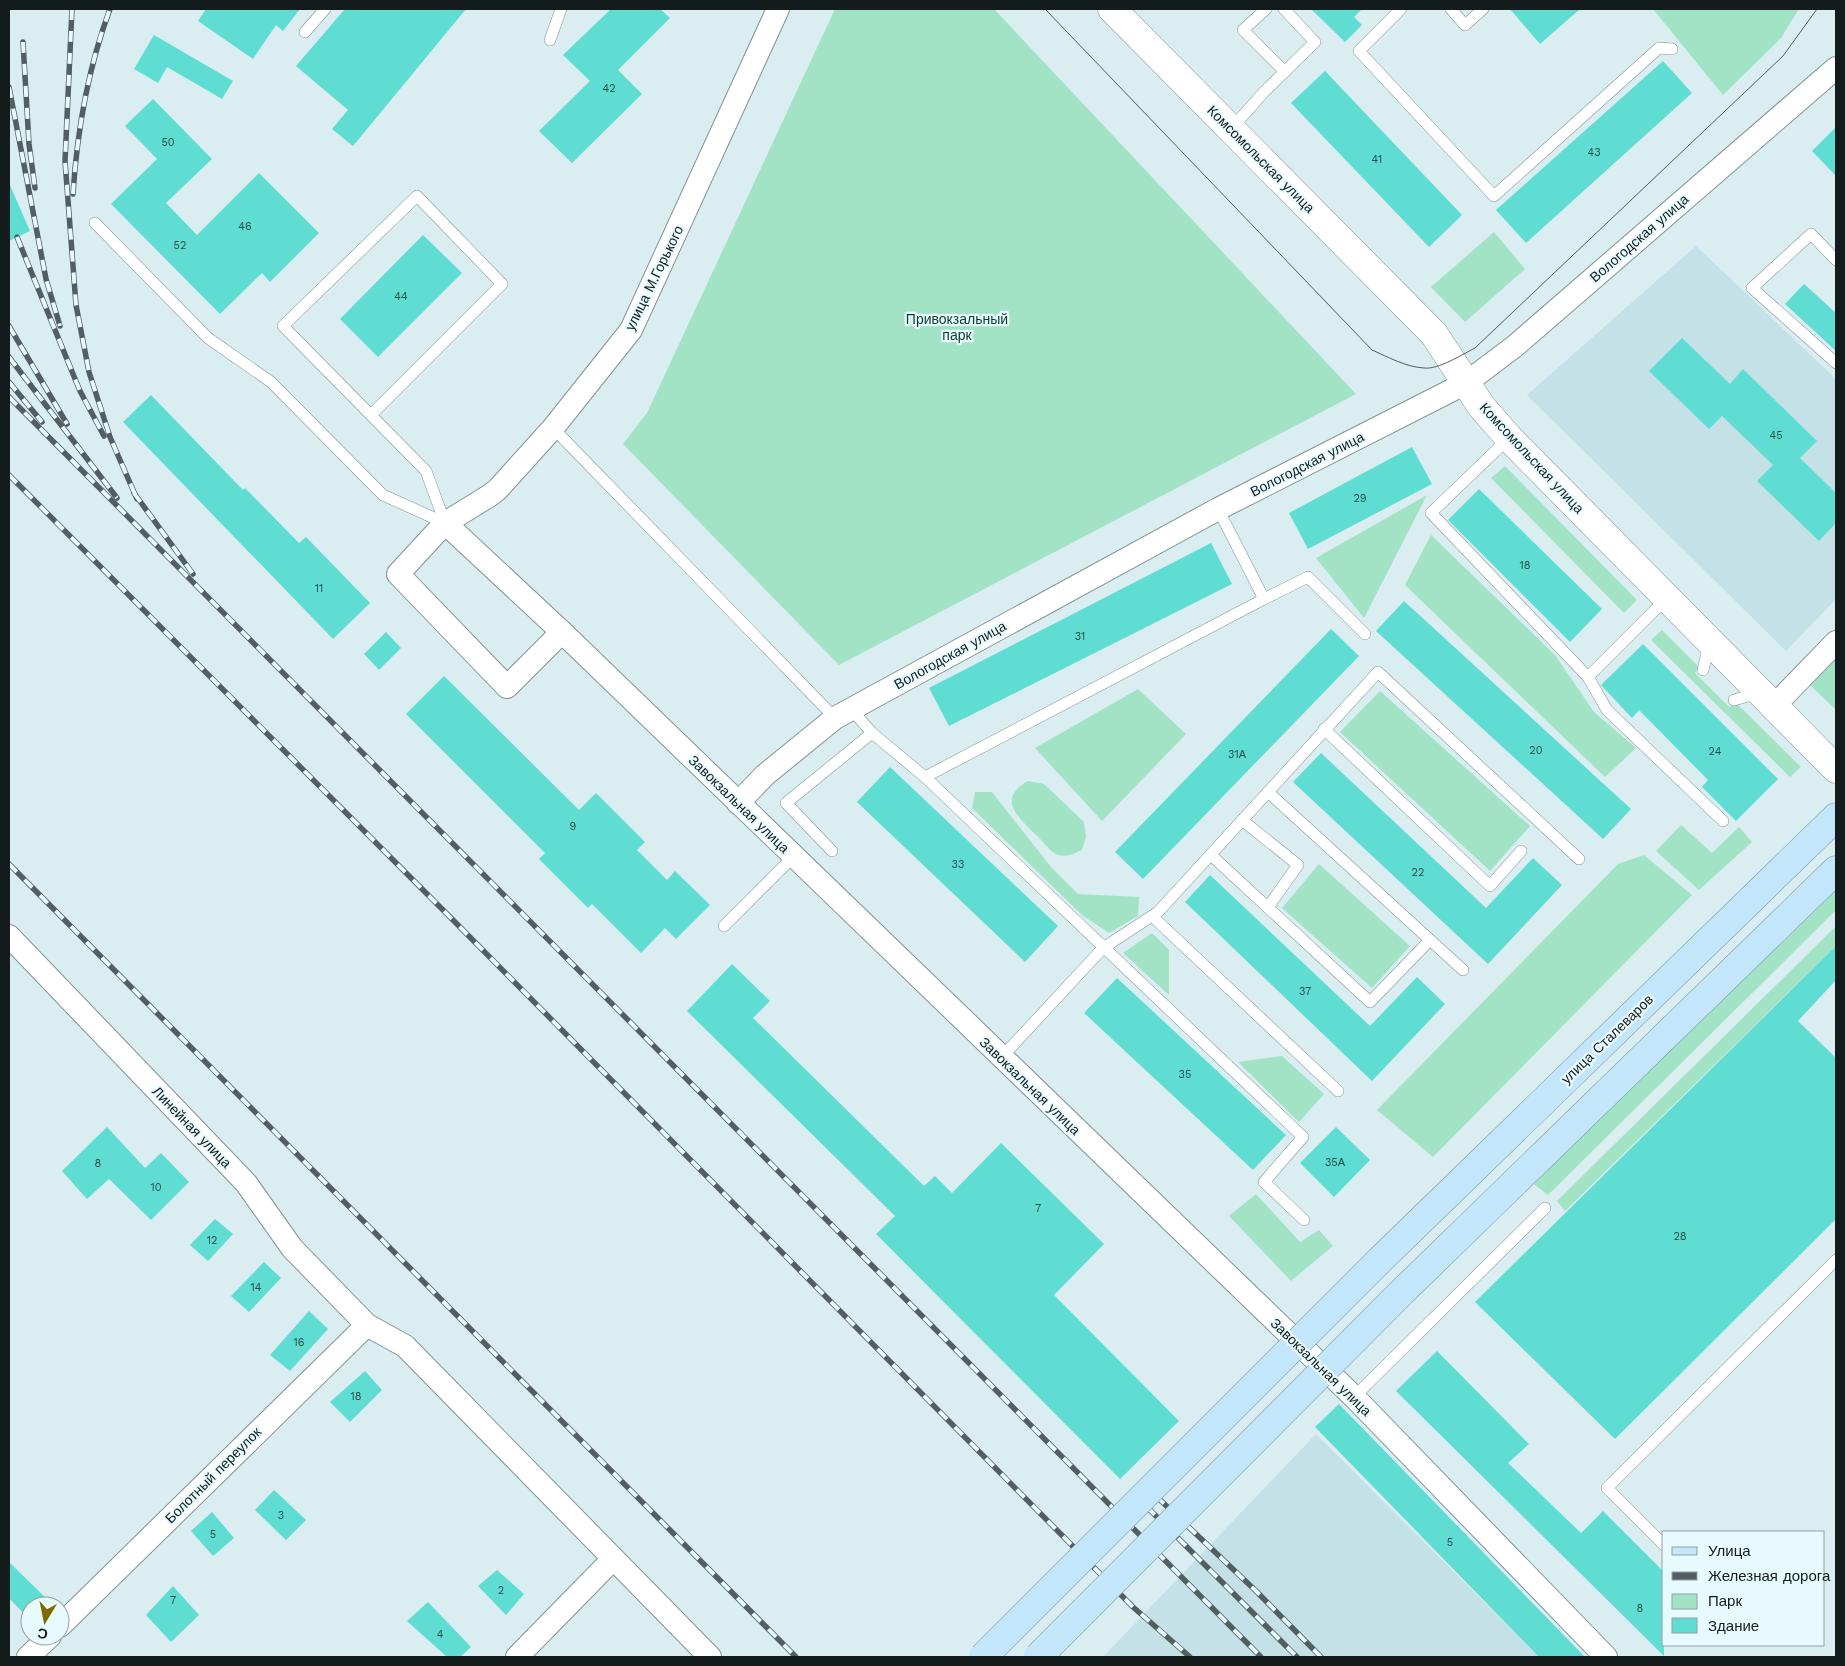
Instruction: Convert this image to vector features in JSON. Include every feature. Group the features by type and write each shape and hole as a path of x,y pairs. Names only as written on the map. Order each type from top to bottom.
{"main road":[{"name":"улица Сталеваров","path":"983,1657 1378,1262 1836,817"},
{"path":"1038,1657 1405,1288 1836,870"}],"street":[{"name":"улица М.Горького","path":"562,632 507,687 398,574 445,523 489,496 553,428 631,330 778,9"},
{"name":"Комсомольская улица","path":"1112,9 1434,334 1466,383 1509,438 1836,769"},
{"name":"Вологодская улица","path":"738,803 765,775 843,714 1218,509 1466,383 1523,339 1836,68"},
{"name":"Завокзальная улица","path":"445,523 562,632 1354,1397 1606,1657"},
{"path":"1767,700 1836,642"},
{"name":"Линейная улица","path":"9,936 246,1183 292,1248 367,1325 405,1346 710,1657"},
{"name":"Болотный переулок","path":"70,1616 367,1325"},
{"path":"517,1657 613,1559"},
{"path":"28,1657 40,1646"}],"lane":[{"path":"305,32 325,9"},
{"path":"550,40 561,9"},
{"path":"1266,9 1243,30 1284,71"},
{"path":"1231,129 1284,71 1315,42 1284,9"},
{"path":"1401,9 1359,51 1463,158 1494,196 1659,48 1672,49"},
{"path":"1450,9 1465,25 1483,9"},
{"path":"371,415 502,284 417,196 283,326 426,471 445,523"},
{"path":"95,223 208,338 271,382 383,495 445,523"},
{"path":"1836,260 1811,234 1752,288 1836,363"},
{"path":"553,428 843,714 872,733 925,777 1303,1137 1264,1182 1304,1220"},
{"path":"1509,438 1431,513 1588,677 1606,710 1723,821"},
{"path":"1218,509 1264,599"},
{"path":"925,777 1308,577 1365,634"},
{"path":"1588,677 1666,598"},
{"path":"1703,670 1710,642"},
{"path":"1001,1058 1103,948 1153,917 1378,672 1579,859"},
{"path":"1734,700 1767,700"},
{"path":"1324,729 1490,886 1521,851"},
{"path":"832,851 786,803 872,733"},
{"path":"1268,792 1463,970"},
{"path":"1242,820 1298,865 1268,908"},
{"path":"1211,855 1370,1002 1430,940"},
{"path":"724,926 794,856"},
{"path":"1153,917 1338,1091"},
{"path":"1354,1397 1545,1208"},
{"path":"1662,1543 1607,1488 1836,1260"}],"shaded area":[{"path":"1696,246 1836,379 1836,599 1786,651 1527,395"},
{"path":"1316,1434 1539,1657 1103,1657"}],"green space":[{"name":"Привокзальный парк","path":"835,9 994,9 1356,394 839,665 623,444 647,413"},
{"path":"1653,9 1799,9 1781,38 1723,95"},
{"path":"1494,232 1525,269 1465,322 1431,287"},
{"path":"1505,466 1637,600 1624,613 1491,478"},
{"path":"1427,495 1364,618 1316,558"},
{"path":"1431,535 1555,655 1594,712 1636,748 1605,777 1405,585"},
{"path":"1662,630 1699,667 1695,673 1729,707 1736,703 1801,767 1790,777 1651,640"},
{"path":"1836,654 1836,710 1808,683"},
{"path":"1138,689 1186,734 1102,821 1035,748"},
{"path":"1380,691 1530,826 1490,871 1340,732"},
{"path":"1028,781 1044,784 1084,822 1086,837 1082,850 1066,856 1056,854 1017,815 1013,808 1013,794"},
{"path":"975,792 992,792 1051,867 1078,894 1139,897 1138,916 1109,933 1082,915 972,808"},
{"path":"1681,825 1712,853 1739,827 1752,842 1699,890 1656,851"},
{"path":"1644,855 1692,895 1433,1157 1377,1110 1618,864"},
{"path":"1319,864 1410,946 1372,988 1282,908"},
{"path":"1836,882 1836,910 1548,1195 1534,1184"},
{"path":"1836,926 1836,946 1565,1211 1557,1201"},
{"path":"1152,933 1169,950 1169,995 1123,953"},
{"path":"1282,1056 1324,1094 1299,1122 1238,1062"},
{"path":"1256,1194 1300,1242 1319,1230 1333,1246 1291,1281 1229,1216"}],"building":[{"path":"206,9 300,9 283,31 276,25 253,59 198,21"},
{"path":"345,9 466,9 353,146 332,129 348,110 296,66"},
{"path":"611,9 660,9 670,18 618,70 642,94 572,163 539,131 590,81 563,55"},
{"path":"1311,9 1362,9 1354,17 1362,25 1345,42"},
{"path":"1510,9 1580,9 1540,44"},
{"path":"154,35 233,81 222,99 167,67 158,83 134,69"},
{"path":"1663,61 1692,93 1526,243 1496,210"},
{"path":"1325,71 1462,215 1429,247 1291,103"},
{"path":"153,99 212,159 166,203 197,235 259,173 319,233 270,282 262,273 220,314 111,204 157,159 125,126"},
{"path":"1836,127 1836,176 1812,151"},
{"path":"9,183 30,231 9,241"},
{"path":"423,235 462,273 378,357 340,319"},
{"path":"1804,284 1836,313 1836,351 1785,304"},
{"path":"1682,338 1730,384 1743,369 1817,441 1800,458 1836,493 1836,523 1819,541 1757,481 1773,465 1722,416 1709,429 1649,371"},
{"path":"151,395 243,490 245,488 299,543 306,537 370,603 333,639 123,422"},
{"path":"1412,447 1432,484 1308,549 1289,513"},
{"path":"1479,489 1602,609 1570,642 1448,520"},
{"path":"1211,543 1232,584 949,726 929,688"},
{"path":"1404,601 1631,809 1603,839 1376,631"},
{"path":"1331,629 1359,656 1143,879 1115,852"},
{"path":"386,632 401,648 379,670 364,654"},
{"path":"1643,644 1778,779 1736,821 1702,787 1708,780 1639,710 1632,718 1601,685"},
{"path":"444,676 579,810 596,793 645,842 637,850 667,880 675,871 710,905 676,939 665,928 641,953 592,904 588,908 539,859 545,853 406,714"},
{"path":"1321,753 1486,908 1533,858 1562,885 1488,964 1293,782"},
{"path":"890,767 1058,926 1025,962 857,802"},
{"path":"1210,875 1370,1026 1417,977 1445,1004 1372,1081 1185,902"},
{"path":"1836,946 1836,980 1798,1021 1836,1058 1836,1219 1615,1439 1475,1302"},
{"path":"732,964 770,1001 753,1018 924,1186 935,1176 952,1193 1001,1143 1104,1244 1054,1295 1179,1421 1120,1479 876,1234 895,1216 687,1011"},
{"path":"1117,978 1286,1135 1253,1170 1084,1013"},
{"path":"107,1127 145,1168 161,1153 189,1182 151,1220 109,1179 87,1199 62,1171"},
{"path":"1336,1127 1370,1160 1334,1197 1300,1163"},
{"path":"215,1219 233,1234 208,1261 190,1245"},
{"path":"264,1262 281,1278 249,1312 231,1296"},
{"path":"309,1311 328,1329 290,1371 270,1355"},
{"path":"1437,1351 1529,1444 1508,1463 1581,1533 1603,1511 1662,1570 1662,1646 1664,1646 1664,1656 1396,1391"},
{"path":"365,1371 382,1390 350,1422 330,1402"},
{"path":"1339,1404 1585,1657 1539,1657 1315,1427"},
{"path":"274,1490 306,1520 286,1540 255,1510"},
{"path":"212,1512 234,1538 213,1556 191,1531"},
{"path":"9,1562 44,1596 20,1596 20,1610 9,1598"},
{"path":"497,1570 524,1594 506,1615 478,1586"},
{"path":"173,1586 199,1615 171,1642 146,1615"},
{"path":"428,1602 471,1647 460,1657 447,1657 407,1621"}],"tram line":[{"path":"1045,9 1372,350 1404,364 1424,368 1436,367 1475,348 1783,56 1817,9"}],"railway":[{"path":"72,9 65,161 76,305 89,372 110,437 137,499"},
{"path":"73,194 77,147 85,100 102,31 110,9"},
{"path":"23,42 29,144 35,188"},
{"path":"9,87 46,279 60,326"},
{"path":"17,237 80,391 104,436"},
{"path":"9,326 67,424"},
{"path":"9,357 117,498"},
{"path":"9,382 42,422"},
{"path":"9,397 1261,1657"},
{"path":"9,475 453,920 1133,1607 1190,1657"},
{"path":"134,493 193,574"},
{"path":"9,864 796,1657"},
{"path":"1156,1496 1256,1591 1321,1657"},
{"path":"1147,1507 1297,1657"}]}
